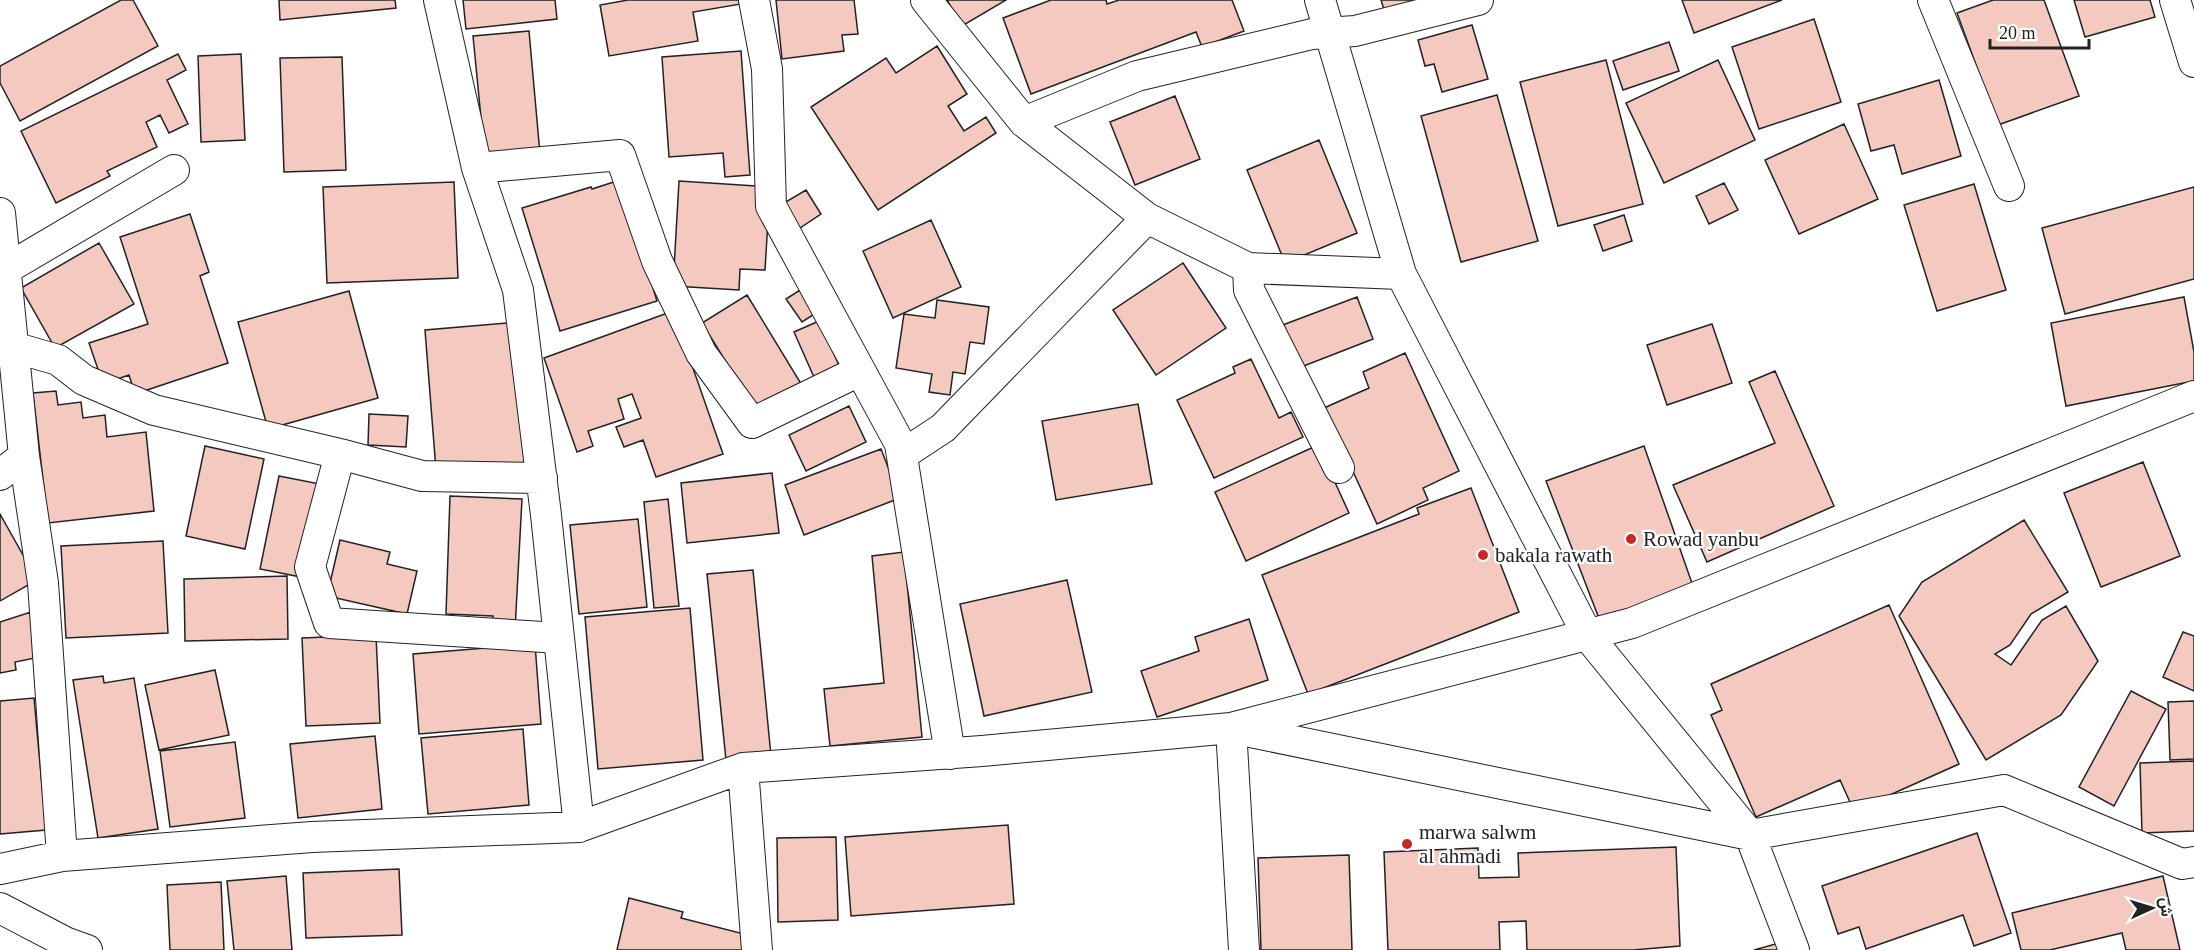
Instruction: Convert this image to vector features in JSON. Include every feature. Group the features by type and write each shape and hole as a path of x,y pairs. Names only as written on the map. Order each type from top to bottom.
{"street":[{"path":"440,0 477,168 518,290 542,478 579,826"},
{"path":"754,0 766,69 771,206 900,444 950,754"},
{"path":"926,0 1024,122 1146,218 1248,268 1401,274"},
{"path":"1320,0 1401,274 1588,636 1750,836 1794,950"},
{"path":"1024,122 1137,76 1312,34 1355,31 1478,0"},
{"path":"1933,0 2009,186"},
{"path":"2175,0 2194,62"},
{"path":"477,168 620,155 657,261 701,353 752,423 851,375"},
{"path":"6,269 174,170"},
{"path":"0,213 24,456 43,583 62,856"},
{"path":"902,455 943,428 1146,218"},
{"path":"1248,268 1249,290 1339,468"},
{"path":"13,347 58,360 84,380 154,410 422,476 542,478"},
{"path":"0,869 62,856 312,837 579,826 743,768 950,754 1231,728 1588,636 1643,619 2194,396"},
{"path":"340,454 310,567 329,623 560,638"},
{"path":"0,475 24,456"},
{"path":"1231,728 1750,836 2004,790 2190,870"},
{"path":"1231,728 1244,950"},
{"path":"743,768 757,950"},
{"path":"0,908 65,942 87,950"}],"building":[{"path":"121,0 133,0 158,46 20,121 0,83 0,66"},
{"path":"279,0 395,0 396,8 280,20"},
{"path":"463,0 555,0 557,19 466,29"},
{"path":"628,0 740,0 741,4 693,12 698,41 609,56 600,5"},
{"path":"776,0 854,0 858,34 842,35 844,51 782,59"},
{"path":"947,0 1006,0 962,26"},
{"path":"1051,0 1106,0 1107,4 1119,0 1232,0 1244,31 1202,47 1196,32 1031,94 1003,18"},
{"path":"1381,0 1440,0 1386,16"},
{"path":"1682,0 1782,0 1694,33"},
{"path":"1993,0 2044,0 2079,96 1998,125 1957,13"},
{"path":"2074,0 2150,0 2155,17 2085,37"},
{"path":"1814,19 1841,102 1759,129 1732,47"},
{"path":"1472,25 1488,79 1442,92 1434,64 1425,66 1418,40"},
{"path":"529,31 540,154 485,159 473,36"},
{"path":"1669,42 1679,71 1623,90 1613,61"},
{"path":"937,46 967,94 948,106 964,131 986,117 996,133 878,210 811,107 886,58 896,73"},
{"path":"741,51 750,175 725,177 723,153 669,157 662,57"},
{"path":"178,54 186,70 167,80 188,124 169,133 160,115 146,122 157,147 107,171 110,176 56,203 21,131"},
{"path":"241,54 245,140 201,142 198,56"},
{"path":"342,57 346,170 284,172 280,58"},
{"path":"1606,60 1643,204 1558,226 1520,82"},
{"path":"1718,60 1755,140 1664,183 1626,103"},
{"path":"1939,80 1961,156 1902,174 1894,145 1871,151 1858,104"},
{"path":"1497,95 1538,241 1461,262 1421,116"},
{"path":"1175,96 1200,159 1135,185 1110,122"},
{"path":"1844,124 1878,199 1799,234 1765,160"},
{"path":"1319,140 1357,233 1285,263 1247,170"},
{"path":"620,180 657,301 560,331 522,208"},
{"path":"679,181 770,187 765,270 740,269 739,290 673,286"},
{"path":"454,182 458,278 327,283 323,187"},
{"path":"1724,183 1738,210 1709,224 1696,196"},
{"path":"1974,184 2006,290 1937,311 1904,205"},
{"path":"2194,187 2194,279 2065,314 2042,228"},
{"path":"806,190 821,214 800,228 784,203"},
{"path":"190,214 209,272 200,276 228,363 135,394 129,375 103,384 89,343 148,324 120,237"},
{"path":"1624,215 1632,241 1603,251 1594,225"},
{"path":"931,220 961,287 893,318 863,251"},
{"path":"99,243 134,304 55,348 21,288"},
{"path":"1183,263 1226,328 1156,375 1113,310"},
{"path":"800,290 816,313 802,322 786,299"},
{"path":"349,291 378,398 268,429 238,322"},
{"path":"747,295 803,387 758,414 702,323"},
{"path":"1357,297 1373,339 1296,369 1280,326"},
{"path":"2184,297 2194,352 2194,381 2066,406 2051,323"},
{"path":"937,300 989,307 984,344 970,342 965,374 953,372 950,395 929,392 932,374 896,368 904,314 935,318"},
{"path":"673,311 723,454 656,477 643,440 624,447 616,427 641,418 632,394 618,399 624,419 588,431 593,446 577,452 544,358"},
{"path":"819,321 842,372 817,384 794,332"},
{"path":"519,322 530,462 436,470 425,330"},
{"path":"1712,324 1732,383 1667,405 1647,345"},
{"path":"1405,353 1459,471 1423,488 1428,500 1377,524 1324,408 1369,388 1363,372"},
{"path":"1251,359 1279,418 1291,412 1303,437 1214,478 1177,400 1235,373 1233,367"},
{"path":"1775,371 1834,506 1707,562 1673,485 1775,443 1749,382"},
{"path":"56,391 58,405 81,402 83,418 105,415 107,437 146,432 154,511 48,523 33,393"},
{"path":"1138,404 1152,484 1056,500 1042,421"},
{"path":"849,406 866,442 806,471 789,435"},
{"path":"369,414 408,416 406,447 368,445"},
{"path":"1318,445 1349,513 1246,561 1215,492"},
{"path":"205,446 264,459 245,549 186,536"},
{"path":"1644,446 1694,589 1600,621 1546,481"},
{"path":"881,449 900,498 804,535 785,485"},
{"path":"2143,462 2180,556 2101,587 2064,493"},
{"path":"772,473 779,533 687,543 681,483"},
{"path":"279,476 320,484 301,577 260,569"},
{"path":"1471,488 1519,612 1308,694 1262,575 1419,514 1417,508"},
{"path":"450,496 522,499 515,630 493,629 493,616 446,614"},
{"path":"668,499 679,606 654,608 644,502"},
{"path":"0,514 37,580 0,601"},
{"path":"638,519 647,607 579,614 570,525"},
{"path":"2024,520 2068,592 2031,614 2010,645 1995,654 2011,665 2042,620 2066,606 2098,661 2061,715 1986,760 1899,616 1922,582"},
{"path":"340,540 390,552 387,564 417,571 407,614 327,596"},
{"path":"163,541 168,633 66,638 61,546"},
{"path":"904,552 922,737 830,746 824,689 884,683 872,556"},
{"path":"753,570 771,756 726,760 707,574"},
{"path":"287,576 288,639 185,641 184,579"},
{"path":"1067,580 1092,692 984,716 960,604"},
{"path":"1889,605 1959,764 1854,811 1840,780 1756,817 1711,715 1722,710 1711,684"},
{"path":"690,608 703,760 598,769 585,617"},
{"path":"31,612 40,657 15,662 16,670 0,673 0,622"},
{"path":"1249,619 1268,680 1157,717 1141,671 1199,651 1195,637"},
{"path":"2183,632 2194,636 2194,691 2163,677"},
{"path":"376,635 380,723 306,726 302,638"},
{"path":"535,644 541,724 419,734 413,654"},
{"path":"215,670 229,735 159,750 145,685"},
{"path":"103,676 104,683 134,678 158,829 98,838 73,680"},
{"path":"2131,691 2166,709 2114,806 2079,787"},
{"path":"34,698 46,830 0,834 0,701"},
{"path":"2194,701 2194,759 2170,760 2168,702"},
{"path":"523,729 529,805 428,814 421,738"},
{"path":"375,736 382,809 298,818 290,744"},
{"path":"235,742 245,818 170,827 160,751"},
{"path":"2194,761 2194,831 2142,833 2140,763"},
{"path":"1008,825 1014,904 851,916 845,837"},
{"path":"1977,833 2011,933 1974,946 1963,915 1866,949 1859,927 1838,934 1822,886"},
{"path":"836,837 838,920 778,922 777,838"},
{"path":"1676,847 1680,946 1633,950 1527,950 1526,921 1499,922 1500,950 1388,950 1384,852 1478,848 1479,878 1519,877 1518,853"},
{"path":"1349,855 1352,950 1261,950 1258,858"},
{"path":"399,869 402,935 306,938 303,873"},
{"path":"286,876 292,950 234,950 227,881"},
{"path":"2163,876 2180,950 2126,950 2122,933 2050,950 2021,950 2012,913"},
{"path":"221,882 224,950 170,950 167,885"},
{"path":"629,898 683,912 681,918 748,935 745,950 617,950"},
{"path":"1783,942 1785,950 1754,950"}],"place":[{"name":"Rowad yanbu","path":"1631,539"},
{"name":"bakala rawath","path":"1483,555"},
{"name":"marwa salwm al ahmadi","path":"1407,844"}]}
